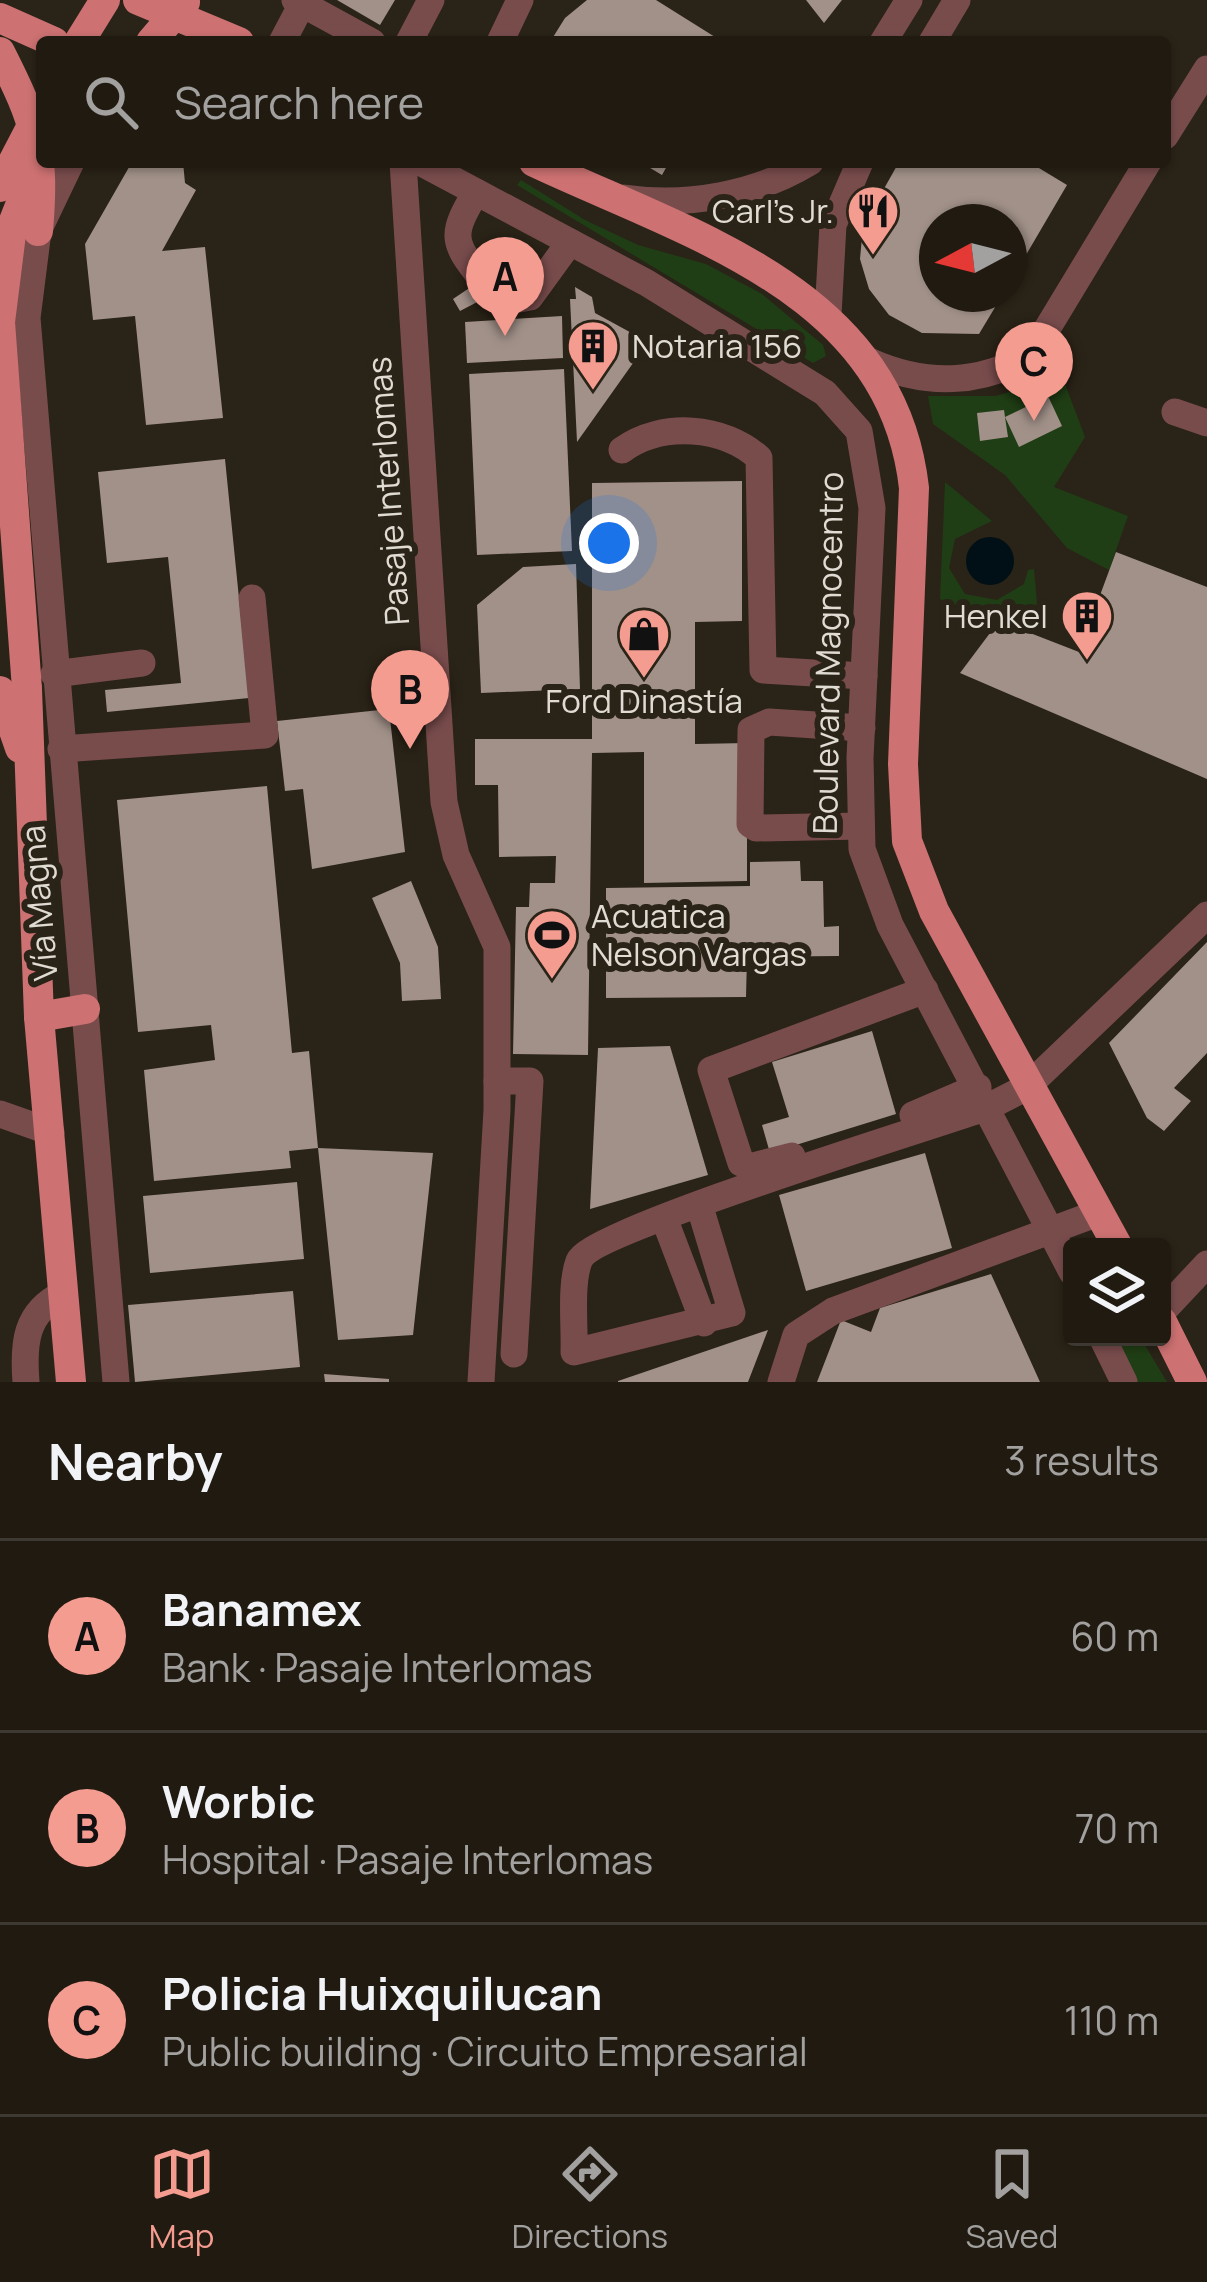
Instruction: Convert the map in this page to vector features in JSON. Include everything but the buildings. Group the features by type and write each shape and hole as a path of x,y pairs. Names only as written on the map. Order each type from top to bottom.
{"main road":[{"path":"105,36 122,3"},
{"path":"86,36 122,3 181,9 228,36"},
{"path":"156,36 181,9"},
{"path":"0,18 40,36"},
{"path":"0,52 36,119"},
{"path":"0,187 36,132"},
{"name":"Vía Magna","path":"36,140 12,226 0,322 27,685 39,1017 70,1382"},
{"path":"42,168 43,218"},
{"path":"547,168 771,276 827,315 869,361 900,418 914,488 903,764 908,841 934,911 1113,1238"},
{"path":"39,1017 86,1009"},
{"path":"1171,1338 1195,1382"}],"street":[{"path":"412,36 431,0"},
{"path":"503,36 520,0"},
{"path":"888,36 909,0"},
{"path":"936,36 957,0"},
{"path":"284,36 298,2 361,36"},
{"path":"1171,126 1207,69"},
{"path":"43,218 67,168"},
{"name":"Pasaje Interlomas","path":"403,168 444,802 456,855 496,947 497,1081 481,1382"},
{"name":"Boulevard Magnocentro","path":"431,168 570,242 825,393 851,417 867,458 872,508 861,826 874,887 1063,1253"},
{"path":"604,195 705,198 762,184 797,168"},
{"path":"827,315 833,225 857,168"},
{"path":"869,361 915,377 965,379 1012,366 1033,352 1144,168"},
{"path":"476,192 456,226 459,251 502,302 530,297 570,242"},
{"name":"Vía Magna","path":"43,218 28,318 27,685 61,749 116,1382"},
{"path":"1175,412 1207,423"},
{"path":"622,450 640,436 707,431 738,439 759,458 763,670 864,676"},
{"path":"61,749 265,735 252,598"},
{"path":"27,685 142,663"},
{"path":"861,826 750,824 751,730 769,722 862,728"},
{"path":"925,990 711,1070 741,1163 778,1161 1027,1087 1207,915"},
{"path":"497,1081 530,1081 514,1354"},
{"path":"699,1204 732,1313 574,1352 579,1259 592,1245 664,1217 983,1097"},
{"path":"0,1114 51,1132"},
{"path":"781,1382 796,1335 832,1311 1098,1213"},
{"path":"664,1217 704,1323"},
{"path":"1171,1302 1207,1264"},
{"path":"26,1382 24,1347 30,1326 43,1304 64,1294"},
{"path":"1106,1346 1124,1382"},
{"path":"1195,1382 1207,1367"}],"green space":[{"path":"521,180 585,220 638,245 706,264 762,294 823,345 826,356 813,363 517,185"},
{"path":"1062,376 1085,437 1054,487 1128,516 1109,570 1067,548 1005,475 933,424 928,396 996,396"},
{"path":"945,482 992,521 955,539 949,568 965,594 997,600 1024,584 1028,570 1034,569 1037,603 1029,633 940,599"},
{"path":"1119,1346 1145,1346 1167,1382 1135,1382"}],"shaded area":[{"path":"990,537 1007,544 1014,561 1007,578 990,585 973,578 966,561 973,544"}],"place":[{"name":"Carl's Jr.","path":"873,257"},
{"name":"Banamex","path":"505,336"},
{"name":"Notaria 156","path":"593,392"},
{"name":"Policia Huixquilucan","path":"1034,421"},
{"name":"Henkel","path":"1087,662"},
{"name":"Ford Dinastía","path":"644,680"},
{"name":"Worbic","path":"410,749"},
{"name":"Acuatica Nelson Vargas","path":"552,981"}]}
